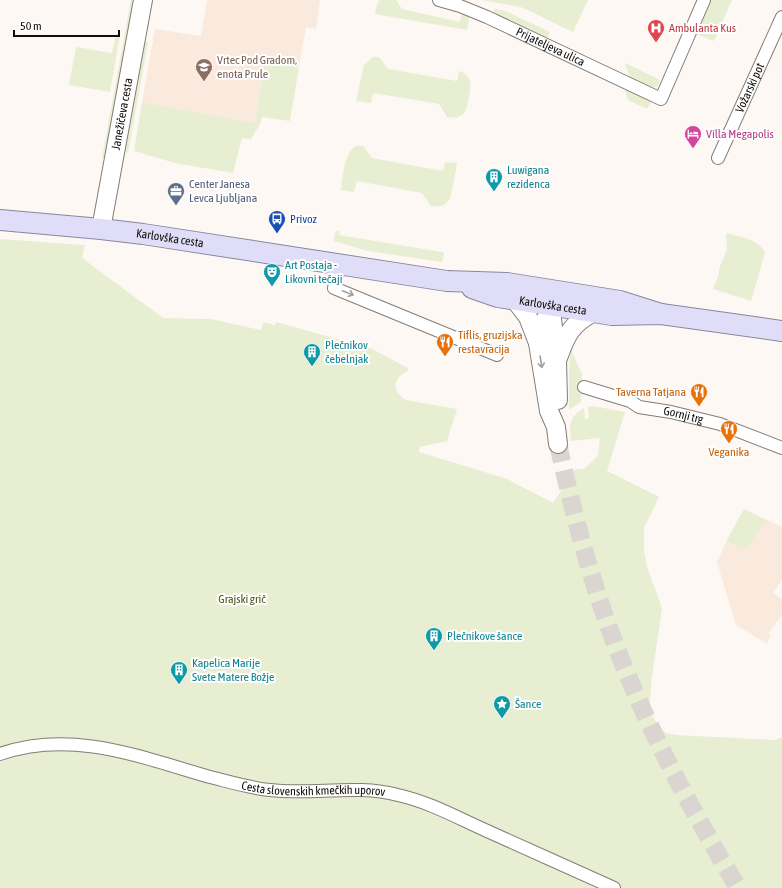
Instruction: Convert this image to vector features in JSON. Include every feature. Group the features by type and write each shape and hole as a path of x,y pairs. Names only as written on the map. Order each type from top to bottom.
{"main road":[{"name":"Janežičeva cesta","path":"101,229 143,0"},
{"name":"Karlovška cesta","path":"0,220 101,229 181,239 447,281 507,283 536,288 590,304"},
{"name":"Karlovška cesta","path":"447,281 498,297 551,308 620,301 662,314 782,331"},
{"path":"515,300 528,318 538,343 549,411 557,436 557,361 551,308 536,288"},
{"path":"557,361 566,336 590,304"},
{"path":"538,343 543,325 551,308"}],"street":[{"name":"Prijateljeva ulica","path":"439,0 460,6 487,17 661,99 704,0"},
{"name":"Vožarski pot","path":"718,158 782,17"},
{"path":"339,264 334,288 497,355"},
{"name":"Gornji trg","path":"584,387 630,400 639,408 670,412 720,424 782,448"},
{"name":"Cesta slovenskih kmečkih uporov","path":"0,754 24,747 71,743 89,745 148,759 240,785 270,790 298,792 365,790 382,791 446,811 614,888"}],"shaded area":[{"name":"Vrtec Pod Gradom, enota Prule","path":"207,0 320,0 316,29 306,27 300,61 266,56 255,123 142,102 155,29 201,36"},
{"path":"744,509 782,527 782,580 773,593 782,599 782,615 769,633 771,635 767,644 736,625 717,562"}],"green space":[{"path":"131,0 135,0 105,158 102,158"},
{"path":"380,0 396,0 402,9 460,22 462,13 470,15 467,30 375,14 377,4"},
{"path":"481,0 588,0 573,32 521,7"},
{"path":"711,0 732,0 714,41 696,34"},
{"path":"494,9 503,10 550,32 547,38 493,13"},
{"path":"116,34 120,35 110,92 69,85 76,47 112,53"},
{"path":"144,41 148,42 128,153 125,152 126,139"},
{"path":"266,56 300,61 290,121 262,117 260,124 251,139 242,138 233,173 175,163 134,151 142,102 255,123"},
{"path":"373,57 379,57 388,69 457,81 459,71 464,73 470,81 466,110 461,116 453,118 447,117 439,104 373,93 371,103 356,101 364,65"},
{"path":"625,63 660,80 657,87 651,87 630,78"},
{"path":"626,88 649,99 651,102 647,109 628,100 625,91"},
{"path":"356,146 363,146 372,158 443,171 445,162 457,163 449,199 445,205 431,206 422,193 357,181 354,192 341,190 343,172 347,159 352,149"},
{"path":"340,231 339,235 442,252 444,253 442,262 368,251 334,241 335,233"},
{"path":"726,233 743,237 754,242 762,248 765,253 751,301 713,289 727,249"},
{"name":"Grajski grič","path":"0,239 85,245 82,258 163,318 211,319 261,330 263,322 275,325 276,322 370,348 408,368 408,371 399,377 396,384 398,393 406,400 457,409 447,441 420,447 419,452 507,479 553,503 572,471 584,469 598,456 600,438 571,441 570,426 575,415 584,408 585,419 589,418 588,407 593,406 625,412 607,471 659,497 644,528 644,550 647,567 662,608 651,684 650,704 652,715 659,727 666,733 675,735 775,740 782,737 782,888 0,888"},
{"path":"571,350 582,374 581,402 569,410 569,369"},
{"path":"744,509 766,520 747,548 743,546 741,549 727,540"}],"tunnel":[{"path":"558,444 593,580 611,633 633,689 675,776 738,888"}],"place":[{"name":"Ambulanta Kus","path":"656,43"},
{"name":"Vrtec Pod Gradom, enota Prule","path":"204,82"},
{"name":"Villa Megapolis","path":"693,149"},
{"name":"Luwigana rezidenca","path":"494,192"},
{"name":"Center Janesa Levca Ljubljana","path":"176,206"},
{"name":"Privoz","path":"277,234"},
{"name":"Art Postaja - Likovni tečaji","path":"272,287"},
{"name":"Tiflis, gruzijska restavracija","path":"445,357"},
{"name":"Plečnikov čebelnjak","path":"312,367"},
{"name":"Taverna Tatjana","path":"699,407"},
{"name":"Veganika","path":"729,444"},
{"name":"Plečnikove šance","path":"434,651"},
{"name":"Kapelica Marije Svete Matere Božje","path":"179,685"},
{"name":"Šance","path":"502,719"}]}
